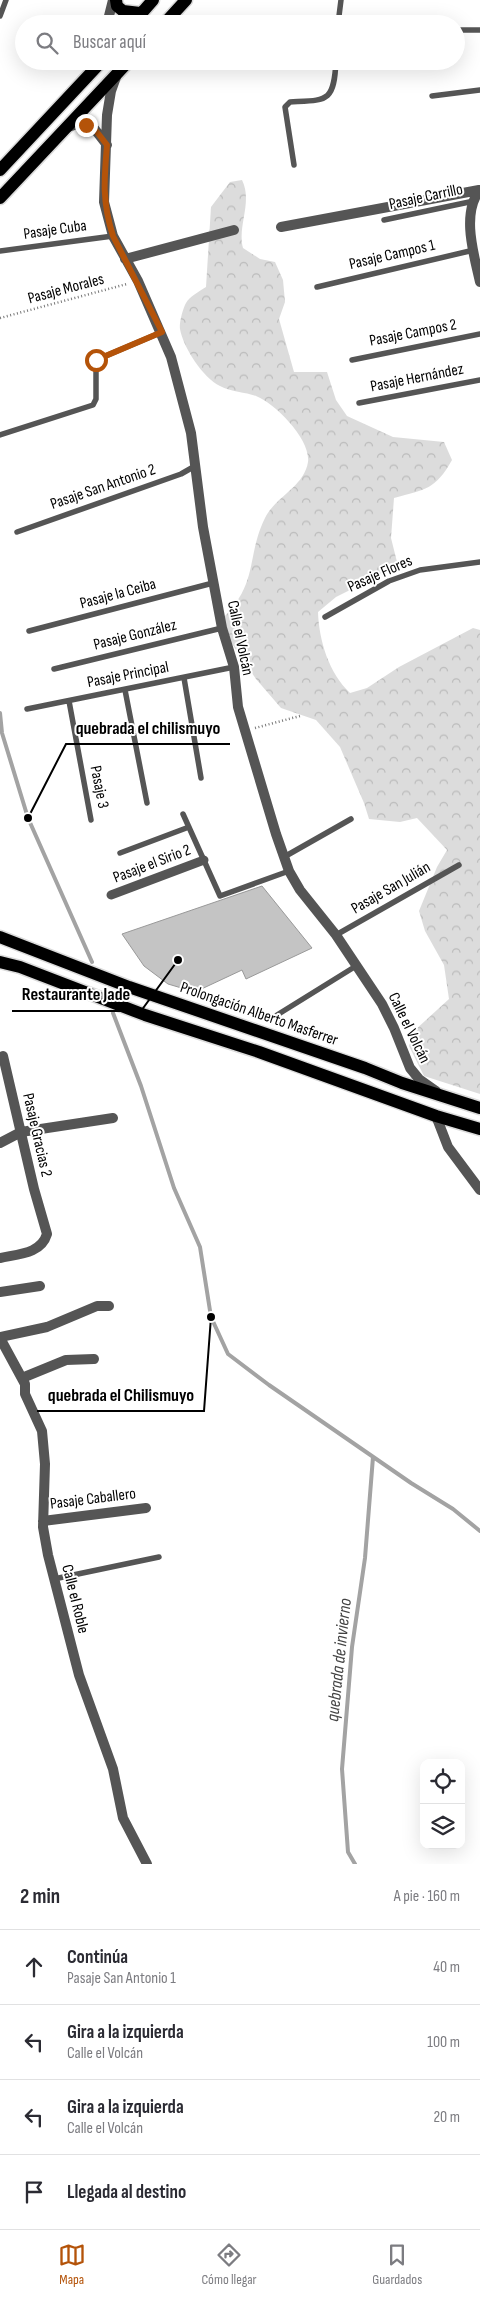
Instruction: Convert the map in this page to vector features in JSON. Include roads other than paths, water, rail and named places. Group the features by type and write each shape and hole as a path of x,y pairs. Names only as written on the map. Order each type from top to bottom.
{"main road":[{"path":"114,0 122,11 140,13 153,0"},
{"path":"172,15 186,0"},
{"path":"0,170 92,70"},
{"path":"0,198 121,70"},
{"name":"Prolongación Alberto Masferrer","path":"0,937 129,987 445,1098 480,1108"},
{"path":"0,962 20,967 145,1015 259,1052 436,1116 480,1129"}],"street":[{"path":"110,15 114,0"},
{"name":"Calle el Volcán","path":"116,75 108,104 104,202 113,236 124,259 138,281 162,332 171,357 196,465 203,527 222,628 234,666 238,707 288,871 300,890 336,935 382,1004 410,1068 419,1079 445,1098"},
{"path":"68,127 77,124 93,127 107,145"},
{"path":"480,190 474,201 471,221 480,282"},
{"path":"281,227 480,190"},
{"path":"124,259 234,230"},
{"name":"Pasaje el Sirio 2","path":"111,895 204,860"},
{"name":"Pasaje Gracias 2","path":"0,1258 34,1250 41,1245 47,1234 34,1189 3,1056"},
{"path":"436,1116 448,1147 480,1190"},
{"path":"0,1143 21,1132 113,1118"},
{"path":"0,1292 40,1286"},
{"path":"0,1338 47,1327 97,1306 109,1306"},
{"name":"Calle el Roble","path":"0,1338 22,1378 44,1441 43,1521 54,1579 79,1675 113,1769 123,1818 147,1864"},
{"path":"22,1378 66,1360 94,1359"},
{"name":"Pasaje Caballero","path":"43,1521 146,1508"}],"lane":[{"path":"339,15 341,0"},
{"path":"0,16 4,4"},
{"path":"465,30 480,30"},
{"path":"294,165 285,107 290,102 316,102 330,94 335,85 336,70"},
{"path":"432,96 480,90"},
{"name":"Pasaje Carrillo","path":"384,220 474,201"},
{"name":"Pasaje Cuba","path":"0,251 113,236"},
{"name":"Pasaje Campos 1","path":"317,287 474,250"},
{"path":"0,434 92,405 96,399 96,360 162,332"},
{"name":"Pasaje Campos 2","path":"352,360 480,334"},
{"name":"Pasaje Hernández","path":"359,404 480,380"},
{"name":"Pasaje San Antonio 2","path":"17,532 181,474 196,465"},
{"name":"Pasaje Flores","path":"325,617 389,581 420,570 480,562"},
{"name":"Pasaje la Ceiba","path":"29,631 213,583"},
{"name":"Pasaje González","path":"54,669 222,628"},
{"name":"Pasaje Principal","path":"27,709 184,678 234,666"},
{"path":"184,678 201,778"},
{"path":"125,690 147,803"},
{"name":"Pasaje 3","path":"69,701 91,820"},
{"path":"183,814 220,896 288,871"},
{"path":"284,857 351,819"},
{"path":"120,853 189,827"},
{"name":"Pasaje San Julián","path":"336,935 459,865"},
{"path":"277,1016 356,966"},
{"path":"54,1579 159,1557"}],"waterway":[{"path":"0,713 2,733 28,818 92,962"},
{"path":"113,1013 141,1086 174,1188 200,1247 211,1317 228,1354 269,1385 411,1483 453,1509 480,1531"},
{"name":"quebrada de invierno","path":"355,1864 348,1852 342,1769 352,1647 365,1558 373,1457"}],"place":[{"name":"quebrada el chilismuyo","path":"28,818"},
{"name":"Restaurante Jade","path":"178,960"},
{"name":"quebrada el Chilismuyo","path":"211,1317"}]}
